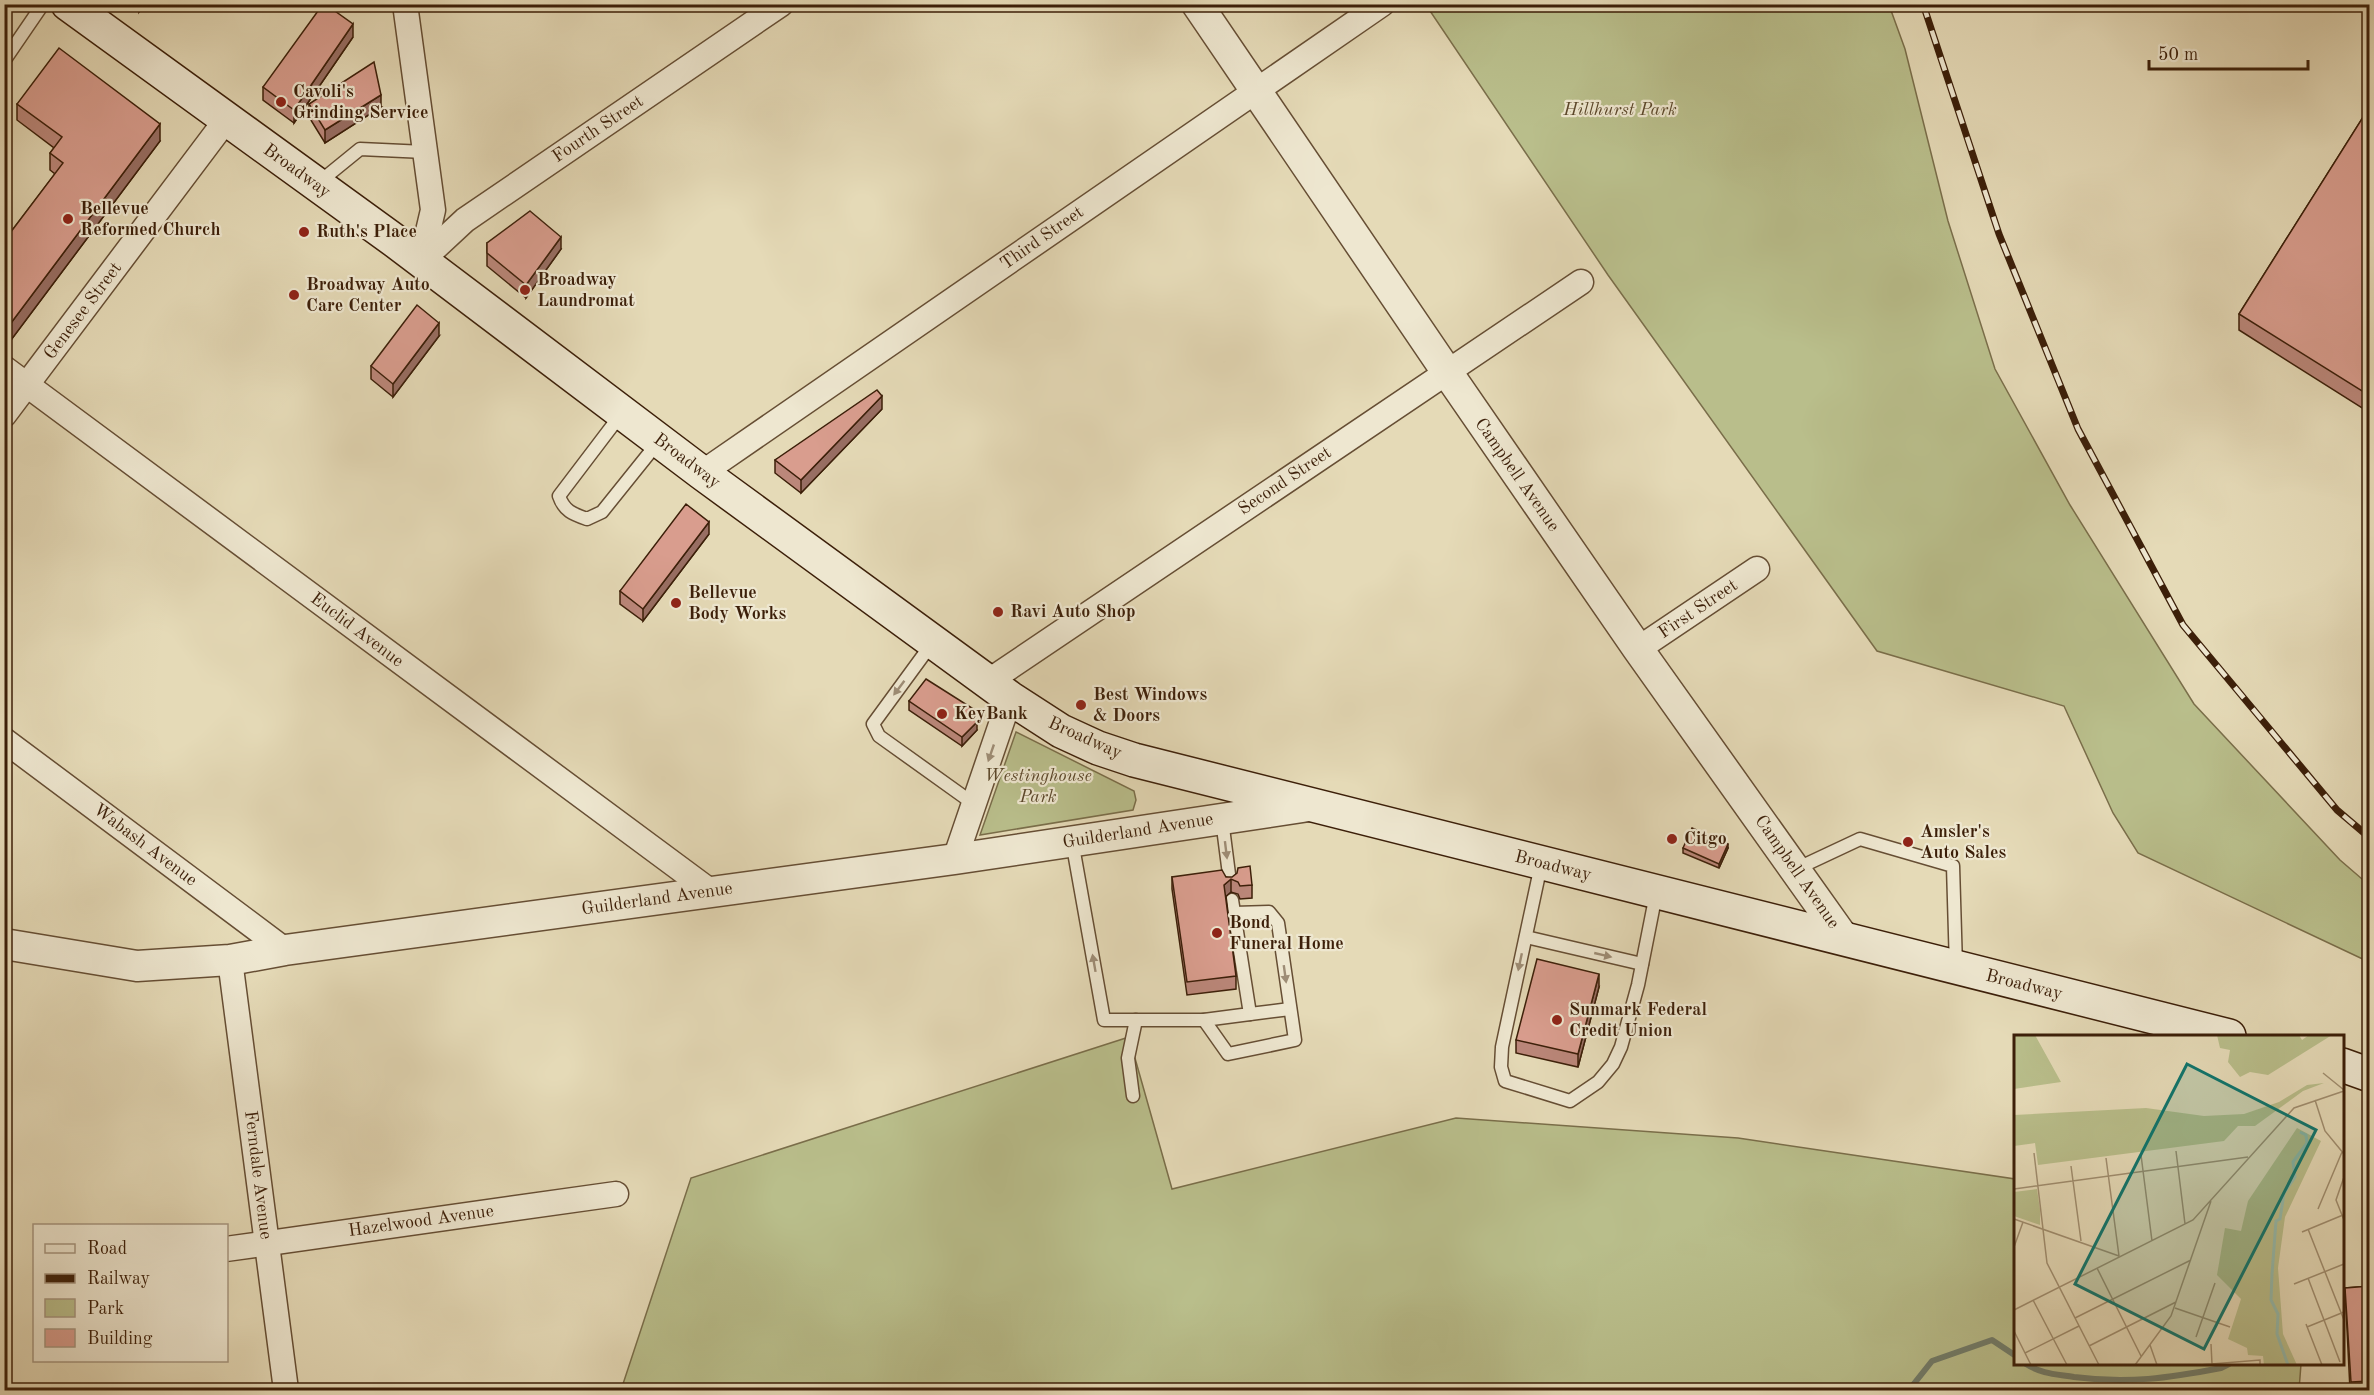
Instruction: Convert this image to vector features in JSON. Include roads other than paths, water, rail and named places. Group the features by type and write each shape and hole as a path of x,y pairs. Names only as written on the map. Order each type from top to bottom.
{"main road":[{"name":"Broadway","path":"68,4 421,261 702,473 1061,732 1134,760 1309,806 2225,1035"},
{"path":"2344,1065 2370,1076"}],"street":[{"path":"405,4 433,210 421,261"},
{"name":"Fourth Street","path":"421,261 465,220 781,4"},
{"name":"Campbell Avenue","path":"1197,4 1638,649 1845,940"},
{"name":"Third Street","path":"702,473 1382,4"},
{"name":"Genesee Street","path":"4,415 226,120"},
{"name":"Second Street","path":"1000,689 1447,372 1581,282"},
{"name":"Euclid Avenue","path":"4,369 710,891"},
{"name":"First Street","path":"1638,649 1757,569"},
{"path":"956,859 974,804 1000,689"},
{"name":"Wabash Avenue","path":"4,740 285,950"},
{"name":"Guilderland Avenue","path":"4,944 137,966 230,960 285,950 956,859 1309,806"},
{"name":"Ferndale Avenue","path":"230,960 286,1390"},
{"name":"Hazelwood Avenue","path":"228,1249 616,1194"}],"lane":[{"path":"7,53 43,4"},
{"path":"316,185 360,149 425,152"},
{"path":"622,413 559,496 562,506 572,514 587,519 602,512 660,440"},
{"path":"934,641 873,724 879,736 974,804"},
{"path":"1222,819 1230,882"},
{"path":"1794,869 1860,839 1953,867 1956,968"},
{"path":"1072,841 1104,1020 1204,1020 1290,1009"},
{"path":"1542,864 1502,1047 1501,1066 1505,1081 1570,1101 1598,1082 1613,1064 1621,1047 1642,964 1656,892"},
{"path":"1204,1020 1228,1054 1295,1040 1278,923 1269,912 1233,907 1250,1014"},
{"path":"1526,937 1642,964"},
{"path":"1132,1096 1128,1058 1136,1020"}],"waterway":[{"path":"1909,1390 1932,1361 1992,1340 2014,1355"},
{"path":"2028,1365 2049,1373 2112,1380 2184,1375 2227,1365"}],"railway":[{"path":"1923,4 1999,234 2078,429 2183,625 2337,810 2370,838"}],"place":[{"name":"Cavoli's Grinding Service","path":"281,102"},
{"name":"Bellevue Reformed Church","path":"68,219"},
{"name":"Ruth's Place","path":"304,232"},
{"name":"Broadway Laundromat","path":"525,290"},
{"name":"Broadway Auto Care Center","path":"294,295"},
{"name":"Bellevue Body Works","path":"676,603"},
{"name":"Ravi Auto Shop","path":"998,612"},
{"name":"Best Windows & Doors","path":"1081,705"},
{"name":"KeyBank","path":"942,714"},
{"name":"Citgo","path":"1672,839"},
{"name":"Amsler's Auto Sales","path":"1908,842"},
{"name":"Bond Funeral Home","path":"1217,933"},
{"name":"Sunmark Federal Credit Union","path":"1557,1020"}],"park label":[{"name":"Hillhurst Park","path":"1620,110"},
{"name":"Westinghouse Park","path":"1038,786"}]}
